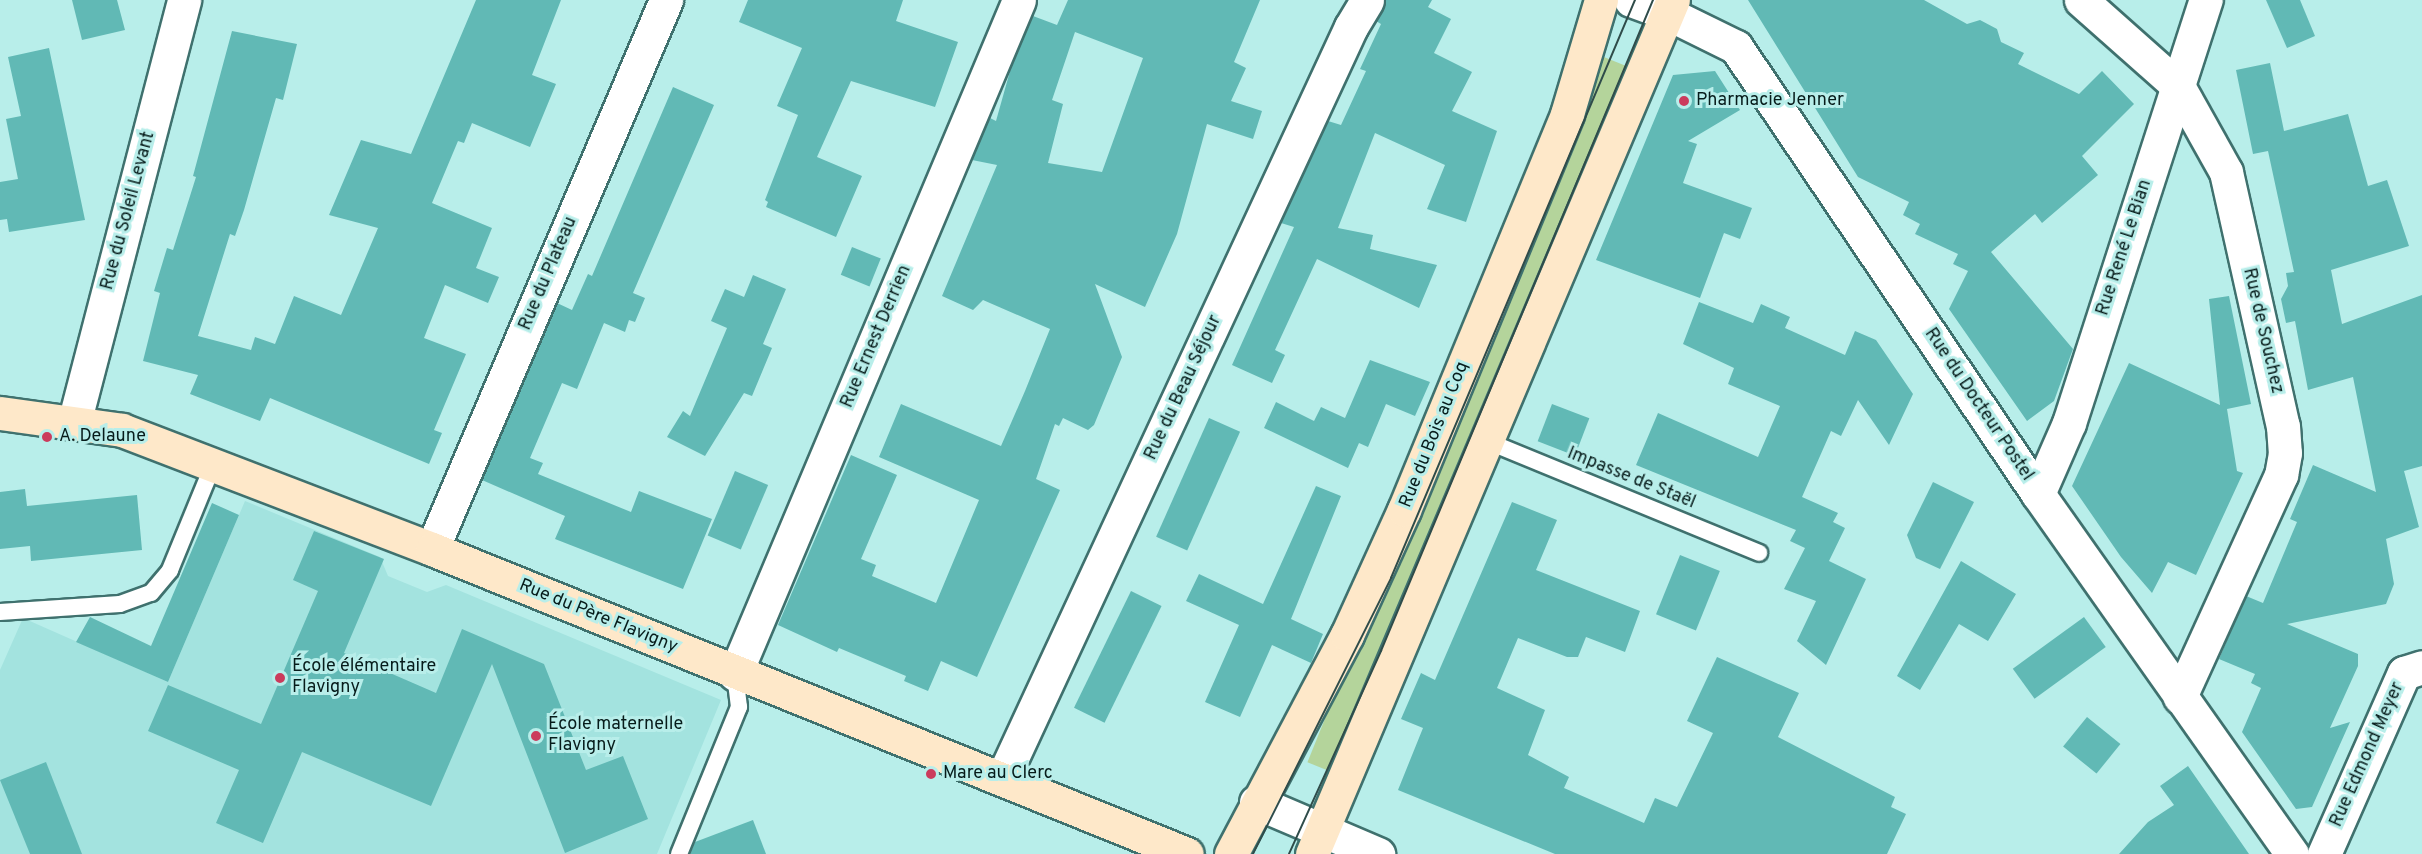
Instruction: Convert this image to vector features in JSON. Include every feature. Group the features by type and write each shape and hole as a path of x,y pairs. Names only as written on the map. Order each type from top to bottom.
{"main road":[{"name":"Rue du Bois au Coq","path":"1231,854 1256,802 1347,635 1404,510 1567,114 1601,0"},
{"path":"1318,842 1671,7"},
{"name":"Rue du Père Flavigny","path":"0,413 122,430 432,549 735,674 1003,777 1187,854"}],"street":[{"name":"Rue du Soleil Levant","path":"74,423 184,0"},
{"name":"Rue du Plateau","path":"432,549 666,0"},
{"name":"Rue Ernest Derrien","path":"735,674 1019,0"},
{"name":"Rue du Beau Séjour","path":"1003,777 1346,38 1367,0"},
{"name":"Rue du Docteur Postel","path":"1631,0 1671,7 1736,47 2038,494 2292,854"},
{"name":"Rue de Souchez","path":"2081,0 2178,86 2226,172 2283,426 2285,453 2281,475 2180,697"},
{"name":"Rue René Le Bian","path":"2038,494 2069,423 2206,0"},
{"name":"Rue Edmond Meyer","path":"2324,854 2404,673 2422,667"},
{"path":"1256,802 1318,842 1377,854"}],"lane":[{"name":"Impasse de Staël","path":"1489,442 1759,553"},
{"path":"0,612 120,604 152,592 170,570 213,465"},
{"path":"679,854 739,707 735,674"}],"shaded area":[{"name":"École élémentaire Flavigny","path":"245,501 380,557 388,576 427,592 446,585 721,700 657,854 0,854 0,670 23,618 168,682"}],"green space":[{"path":"1594,53 1633,69 1346,778 1307,762"}],"building":[{"path":"72,0 117,0 125,30 82,40"},
{"path":"476,0 561,0 532,75 556,84 530,147 472,123 464,143 458,141 432,203 492,228 476,268 499,277 488,303 445,285 424,338 466,354 434,430 442,433 429,464 270,398 260,421 190,394 198,375 143,361 160,293 154,291 167,248 173,250 196,177 193,176 232,31 297,44 283,100 276,98 244,210 235,236 230,234 198,336 251,350 255,337 275,344 294,296 341,315 378,228 329,215 361,140 411,154"},
{"path":"748,0 903,0 896,21 958,42 935,107 851,81 817,157 862,176 836,237 766,207 768,202 765,200 798,115 777,106 802,48 739,22"},
{"path":"1068,0 1260,0 1234,62 1246,68 1231,101 1262,111 1253,139 1207,124 1177,234 1145,307 1095,284 1122,357 1094,425 1088,430 1063,418 1059,426 1055,424 1036,479 1060,490 977,677 941,661 928,691 904,681 906,676 839,648 837,652 778,625 851,455 897,475 861,559 876,565 872,576 936,603 979,500 879,457 901,404 1001,446 1025,391 1050,329 983,300 973,310 942,296 997,165 972,160 990,118 996,121 1012,64 1033,16 1057,25","holes":["1075,32 1143,58 1102,172 1048,163 1063,104 1052,100"]},
{"path":"1386,0 1432,0 1428,7 1451,19 1434,53 1472,72 1452,111 1497,131 1466,222 1427,209 1445,165 1375,133 1338,228 1373,235 1370,249 1437,265 1419,308 1317,259 1275,350 1285,355 1272,383 1232,365 1294,227 1281,223 1328,121 1341,125 1366,71 1360,69 1381,24 1376,21"},
{"path":"1748,0 1924,0 1967,24 1980,20 1997,29 2001,42 2024,53 2018,64 2024,67 2079,94 2102,71 2134,104 2082,156 2098,175 2042,223 2035,214 1991,252 2073,349 2054,401 2027,421 1949,309 1968,271 1953,264 1958,254 1915,234 1920,224 1903,215 1909,202 1858,177"},
{"path":"2266,0 2300,0 2315,36 2287,48"},
{"path":"49,48 85,220 9,232 7,219 0,220 0,182 18,179 6,119 21,116 8,57"},
{"path":"2270,63 2284,131 2348,114 2368,186 2387,180 2409,246 2331,270 2342,324 2422,295 2422,466 2404,471 2419,527 2386,539 2394,584 2386,604 2287,624 2358,654 2358,666 2330,728 2350,722 2312,807 2296,809 2242,732 2261,688 2251,683 2255,674 2219,659 2246,596 2263,603 2297,522 2290,519 2313,465 2376,492 2353,377 2308,390 2295,321 2286,323 2281,299 2288,286 2286,273 2294,272 2268,151 2253,154 2236,70"},
{"path":"1715,71 1740,110 1688,141 1697,144 1683,183 1752,208 1740,239 1724,233 1700,298 1596,260 1673,75"},
{"path":"673,87 714,105 633,293 645,298 635,322 629,320 625,332 604,323 577,389 562,383 530,458 543,463 538,474 631,512 639,491 712,519 683,589 555,539 565,516 482,480 557,303 572,310 588,274 592,276"},
{"path":"852,247 881,259 870,286 841,275"},
{"path":"753,275 786,289 763,344 772,348 752,396 744,393 705,456 667,437 683,411 690,416 727,328 711,321 725,289 744,297"},
{"path":"2229,296 2251,404 2227,409 2237,471 2243,473 2196,575 2168,562 2152,593 2121,557 2072,486 2129,363 2220,405 2209,299"},
{"path":"1699,302 1753,323 1761,304 1790,317 1785,328 1845,355 1855,331 1876,340 1913,394 1889,445 1858,400 1841,436 1831,431 1802,497 1838,513 1833,522 1845,528 1829,561 1866,579 1826,665 1797,641 1816,601 1784,589 1805,548 1790,541 1796,530 1636,465 1658,413 1758,457 1780,406 1728,384 1734,368 1683,344"},
{"path":"1370,360 1430,382 1415,416 1386,404 1368,447 1359,443 1348,468 1264,428 1276,402 1314,421 1321,407 1345,418"},
{"path":"1552,404 1589,418 1575,456 1538,441"},
{"path":"1209,418 1240,432 1187,551 1156,537"},
{"path":"735,471 768,485 741,550 708,535"},
{"path":"1933,482 1974,502 1940,569 1916,558 1907,535"},
{"path":"1316,486 1341,496 1291,619 1323,634 1311,663 1272,645 1240,717 1205,702 1239,625 1186,601 1199,574 1263,604"},
{"path":"25,489 27,506 137,495 142,550 31,561 30,546 0,549 0,492"},
{"path":"1512,502 1557,520 1536,570 1640,611 1625,652 1586,637 1578,657 1567,657 1518,638 1497,688 1545,710 1528,755 1569,777 1564,788 1644,823 1655,798 1677,807 1713,733 1687,721 1717,657 1799,693 1778,737 1895,797 1891,807 1906,814 1887,854 1555,854 1398,790 1423,728 1401,719 1421,673 1435,680"},
{"path":"212,503 239,515 168,682 76,642 90,617 151,646"},
{"path":"314,531 384,559 344,653 436,693 462,629 544,664 586,770 623,756 648,819 565,853 492,664 431,806 302,752 263,843 216,823 239,770 148,731 168,685 261,724 318,591 293,580"},
{"path":"1680,555 1720,571 1696,630 1656,614"},
{"path":"1961,561 2016,594 1988,641 1959,624 1920,690 1897,676"},
{"path":"1131,591 1162,606 1105,723 1074,708"},
{"path":"2084,617 2106,647 2035,699 2013,669"},
{"path":"2087,717 2120,744 2097,774 2063,747"},
{"path":"46,762 82,854 30,854 0,780"},
{"path":"2188,766 2249,854 2119,854 2148,822 2174,805 2160,786"},
{"path":"753,820 766,854 690,854 695,842"}],"tram line":[{"path":"1253,854 1391,578 1635,0"},
{"path":"1289,854 1381,651 1653,0"}],"place":[{"name":"Pharmacie Jenner","path":"1684,101"},
{"name":"A. Delaune","path":"47,437"},
{"name":"École élémentaire Flavigny","path":"280,678"},
{"name":"École maternelle Flavigny","path":"536,736"},
{"name":"Mare au Clerc","path":"931,774"}]}
